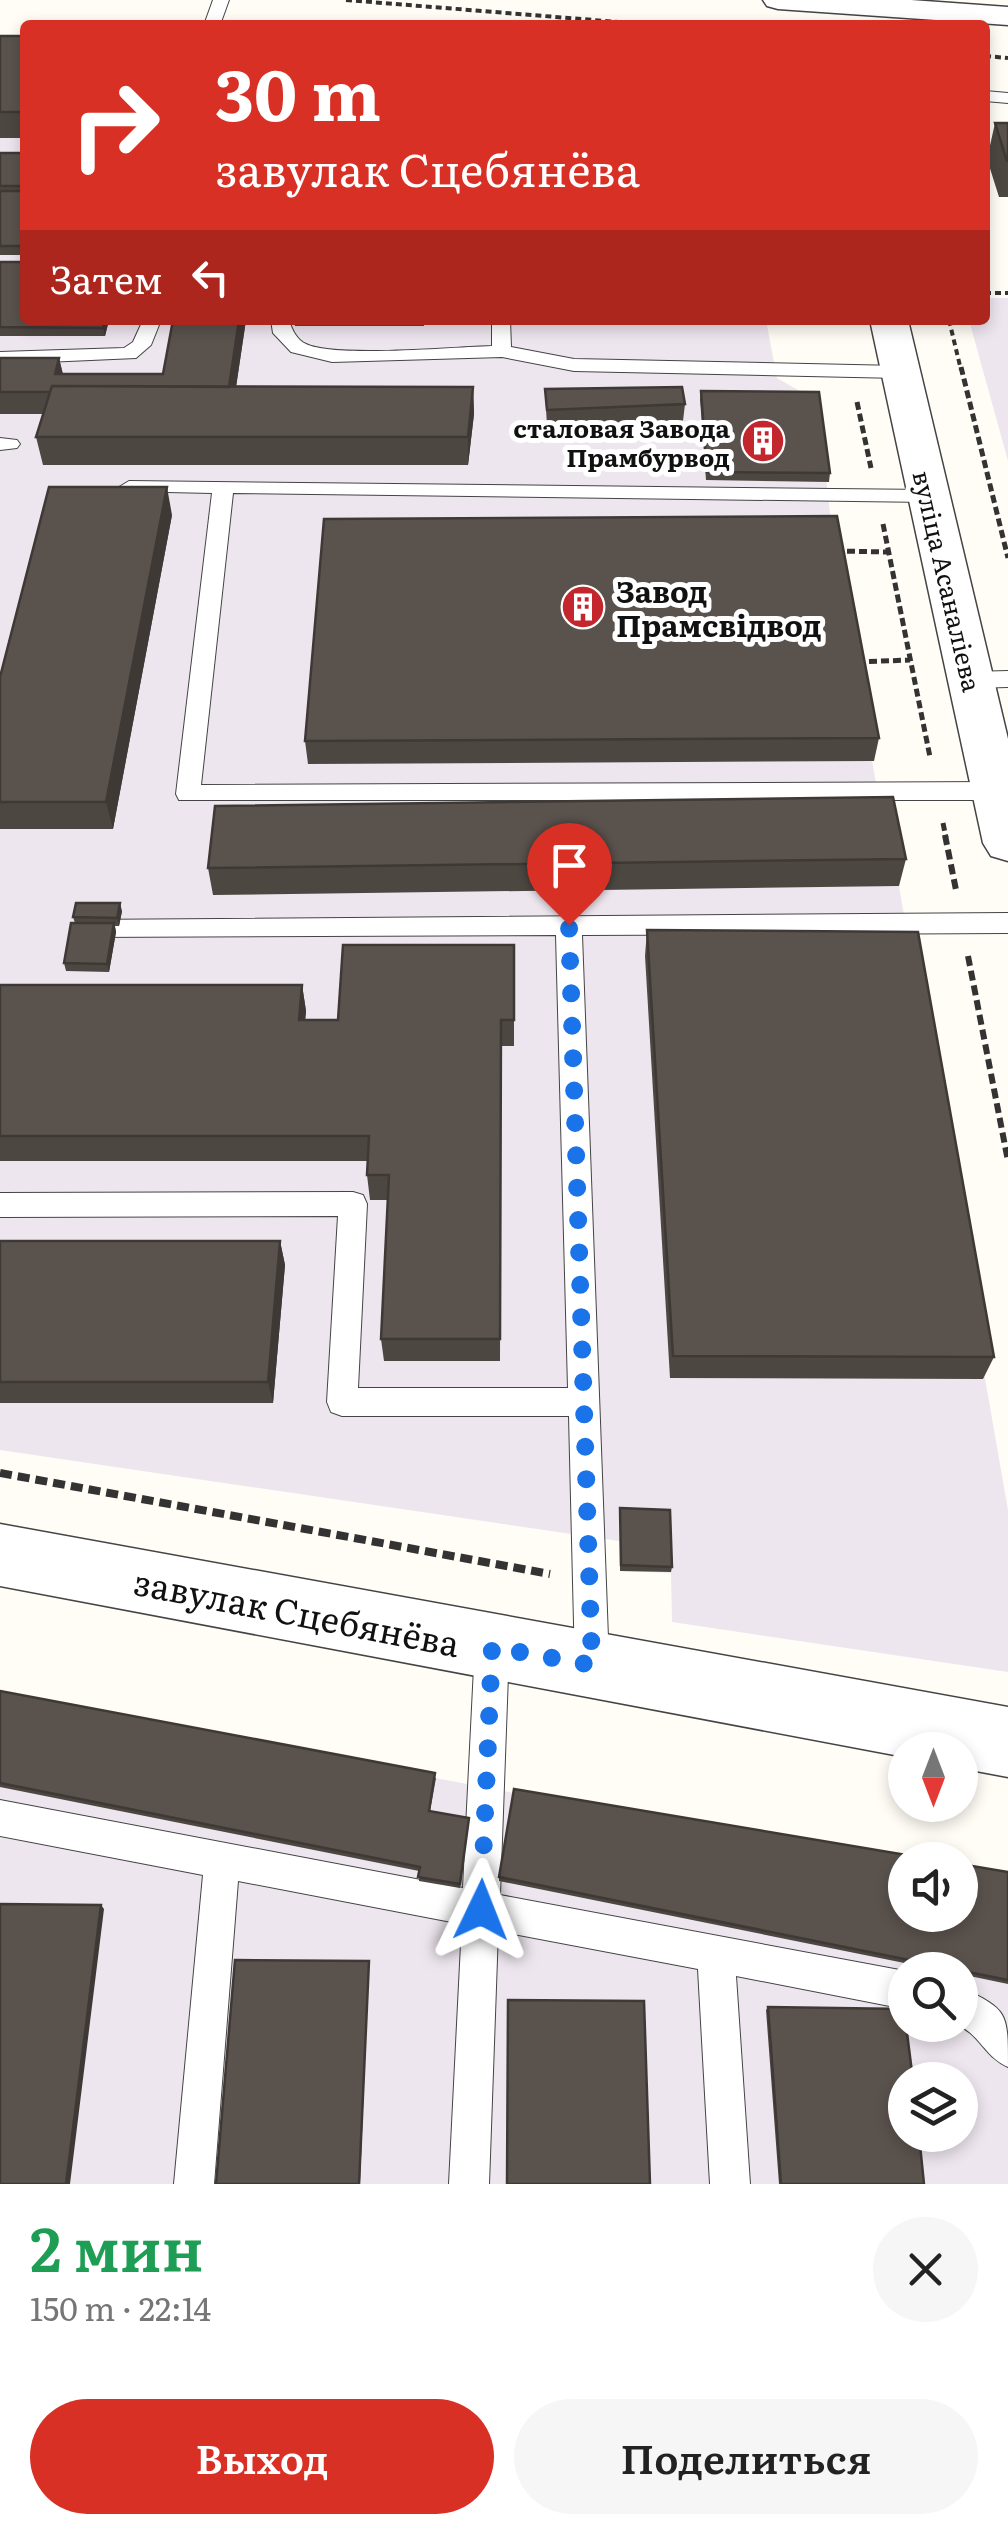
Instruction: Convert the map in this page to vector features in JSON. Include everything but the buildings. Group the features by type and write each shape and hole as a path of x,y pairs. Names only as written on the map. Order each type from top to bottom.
{"street":[{"path":"778,0 823,14 1008,16"},
{"name":"вуліца Асаналіева","path":"889,325 928,496 989,680 996,791 1008,842"},
{"name":"завулак Сцебянёва","path":"0,1556 1008,1742"}],"lane":[{"path":"0,358 129,354 142,345 150,325"},
{"path":"281,325 283,333 298,348 332,356 502,352 574,365 899,372"},
{"path":"500,325 502,352"},
{"path":"649,388 782,388 804,371"},
{"path":"107,487 928,496"},
{"path":"222,487 188,794 996,791"},
{"path":"88,927 1008,923"},
{"path":"569,925 592,1665"},
{"path":"0,1205 354,1204 342,1402 584,1402"},
{"path":"469,2184 492,1647"},
{"path":"0,1818 888,1987"},
{"path":"194,2184 222,1861"},
{"path":"716,1955 730,2184"},
{"path":"978,2015 987,2019 1008,2048"}],"path":[{"path":"346,0 593,20"},
{"path":"950,325 1008,558"},
{"path":"851,371 1008,1161"},
{"path":"835,551 889,552"},
{"path":"856,662 910,660"},
{"path":"0,1473 589,1581"}],"shaded area":[{"path":"0,62 20,62 20,325 767,325 777,378 817,401 833,539 883,823 899,886 1008,1510 1008,1672 672,1622 671,1573 620,1571 619,1541 0,1450"},
{"path":"990,298 1008,298 1008,461 970,325 990,325"},
{"path":"0,1695 514,1793 888,1857 888,1932 978,1932 978,1901 1008,1877 1008,2184 0,2184"}],"place":[{"name":"сталовая Завода Прамбурвод","path":"763,441"},
{"name":"Завод Прамсвідвод","path":"583,607"}],"route":[{"path":"481,1910 492,1647 592,1665 569,925"}]}
